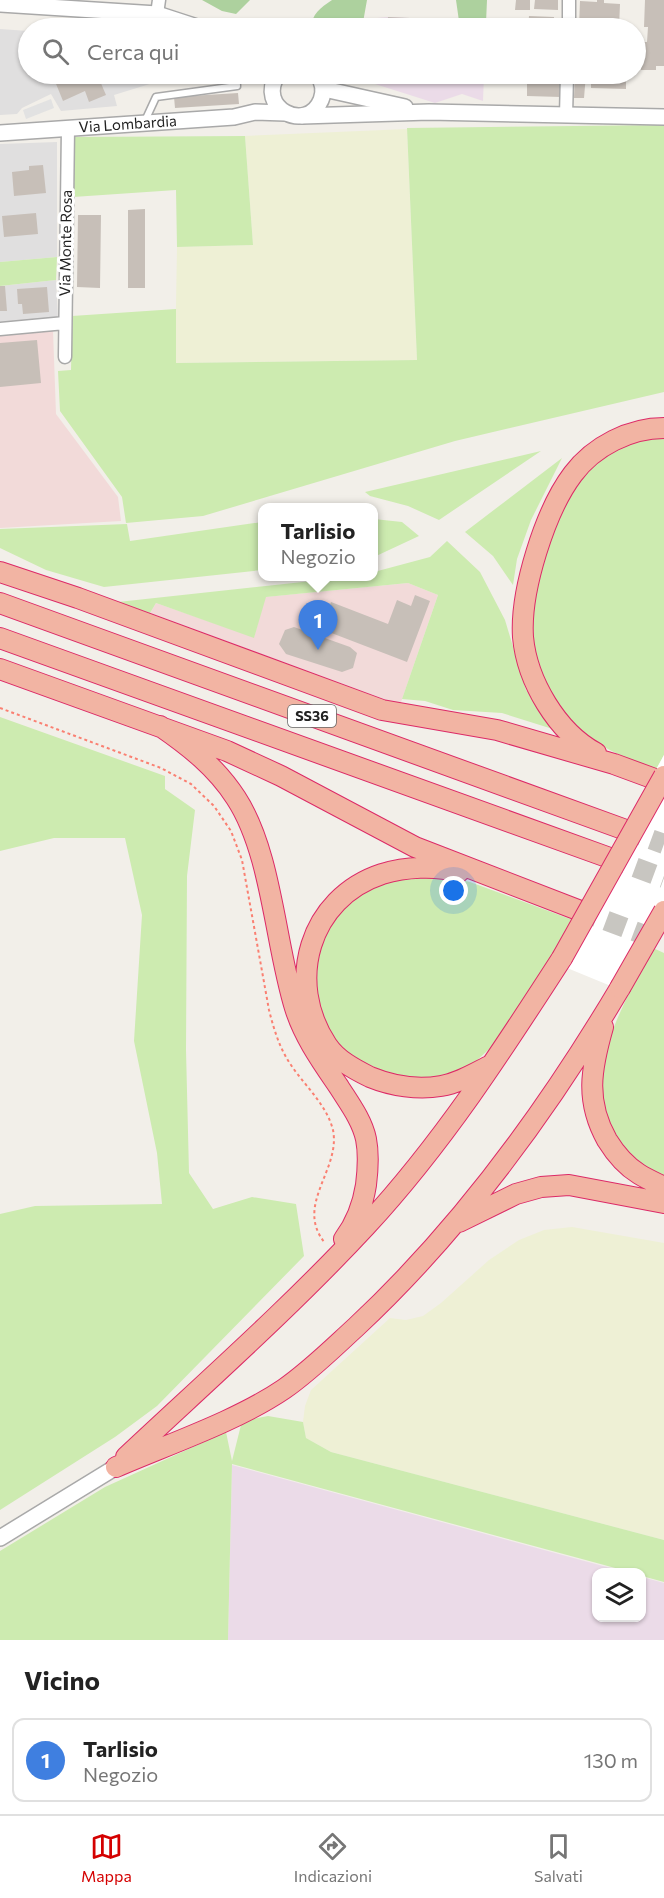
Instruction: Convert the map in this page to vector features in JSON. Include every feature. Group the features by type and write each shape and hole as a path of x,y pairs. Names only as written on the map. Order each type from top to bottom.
{"highway":[{"path":"614,764 587,749 570,733 548,706 530,673 523,637 526,597 536,555 555,504 574,473 595,452 615,439 641,429 664,428"},
{"path":"0,572 78,597 382,710 497,730 658,777 562,958 494,1063 446,1131 367,1225 310,1284 116,1467"},
{"name":"SS36","path":"0,603 623,829"},
{"name":"SS36","path":"0,638 608,857"},
{"path":"0,669 227,751 281,776 415,846 578,910"},
{"path":"160,726 196,751 237,799 254,835 263,864 294,1006 303,1031 355,1112 366,1138 369,1166 364,1198 352,1227 310,1284"},
{"path":"494,1063 466,1078 441,1086 411,1088 383,1082 352,1068 328,1046 314,1019 307,993 306,965 313,937 327,913 347,893 369,878 398,869 428,868 454,871 522,889"},
{"path":"116,1467 222,1422 283,1390 386,1299 454,1224 529,1128 620,988 664,911"},
{"path":"608,1007 593,1068 591,1099 600,1127 614,1152 638,1173 664,1187"},
{"path":"454,1224 516,1194 541,1187 569,1185 664,1203"}],"street":[{"path":"568,18 569,0"},
{"path":"0,4 163,15"},
{"path":"255,112 272,84"},
{"path":"274,84 274,102 285,113"},
{"path":"302,116 318,106 324,89 323,84"},
{"path":"566,116 567,84"},
{"name":"Via Lombardia","path":"324,89 429,112"},
{"name":"Via Lombardia","path":"0,133 234,117 255,112 285,113 294,116 429,112 664,117"},
{"name":"Via Monte Rosa","path":"65,357 68,128"},
{"path":"0,329 66,323"},
{"path":"0,1538 116,1467"}],"lane":[{"path":"144,123 156,97 237,86 237,84"}],"path":[{"path":"0,708 161,768 191,784 214,806 231,831 242,860 269,1010 276,1034 286,1057 326,1112 333,1131 333,1147 315,1205 314,1221 318,1234 327,1245"}],"shaded area":[{"path":"0,29 18,30 18,84 150,84 114,95 117,106 61,111 51,94 22,108 17,114 0,115"},
{"path":"375,84 484,84 483,101 462,94 435,103"},
{"path":"51,99 54,108 26,119 23,110"},
{"path":"57,142 57,257 0,262 0,144"},
{"path":"56,280 58,318 0,322 0,286"},
{"path":"53,331 56,414 118,497 121,521 0,528 0,336"},
{"path":"408,583 438,595 400,705 150,613 156,603 254,637 265,597"},
{"path":"232,1465 610,1568 592,1568 592,1622 646,1622 646,1578 664,1583 664,1640 228,1640"}],"green space":[{"path":"202,0 250,0 236,14 222,11"},
{"path":"332,0 367,0 364,18 314,18"},
{"path":"456,0 487,0 486,18 459,18"},
{"path":"664,125 664,392 455,441 203,516 126,523 122,497 60,411 58,371 71,370 72,316 176,309 176,363 417,360 407,128"},
{"path":"407,129 417,360 175,363 177,247 253,245 245,136"},
{"path":"245,136 253,245 177,247 176,190 73,197 73,137"},
{"path":"57,257 56,280 0,286 0,262"},
{"path":"664,434 664,755 656,770 596,742 583,733 560,710 540,673 534,652 532,610 541,567 572,484 590,466 628,440 640,436"},
{"path":"541,451 439,520 408,506 370,496 365,492"},
{"path":"562,458 531,520 517,559 513,585 493,556 465,532"},
{"path":"378,519 402,522 419,536 378,555"},
{"path":"258,523 258,570 104,587 46,570 0,548 0,529 127,524 130,541"},
{"path":"447,541 480,572 505,620 526,690 543,716 559,731 502,713 453,710 425,701 402,699 438,595 408,583 266,597 254,638 156,603 150,613 118,602 312,581 378,581 378,571 430,557"},
{"path":"0,717 165,776 165,789 195,810 187,876 186,1050 189,1173 213,1209 252,1197 296,1204 304,1256 157,1406 115,1437 0,1510 0,1214 35,1206 162,1204 157,1153 134,1041 142,915 125,838 54,838 0,851"},
{"path":"440,875 470,882 573,920 550,961 498,1041 474,1063 437,1079 391,1078 360,1063 339,1046 322,1019 314,992 318,948 340,908 386,878"},
{"path":"653,948 664,953 664,1177 637,1161 616,1139 602,1111 598,1080 614,1026"},
{"path":"572,1227 664,1243 664,1540 331,1452 306,1438 303,1422 305,1406 311,1390 390,1318 406,1320 423,1316 489,1260 519,1240 544,1230"},
{"path":"268,1416 303,1422 306,1438 331,1452 664,1540 664,1582 646,1577 646,1568 615,1568 232,1464 228,1640 0,1640 0,1551 105,1487 226,1432 232,1461 242,1421"}],"pier":[{"path":"664,755 664,930 628,993 550,961"}],"building":[{"path":"516,0 530,0 530,10 515,10"},
{"path":"535,0 558,0 558,10 534,9"},
{"path":"597,0 604,0 604,3 620,4 619,18 579,18 580,1 597,2"},
{"path":"645,0 664,0 664,66 656,66 656,70 646,70 648,27 646,27"},
{"path":"529,16 554,17 554,18 529,18"},
{"path":"56,84 101,84 106,95 89,102 85,91 63,101"},
{"path":"527,84 562,84 561,97 527,96"},
{"path":"575,84 585,84 584,98 574,98"},
{"path":"591,84 626,84 626,89 591,88"},
{"path":"238,93 239,104 175,108 174,97"},
{"path":"43,165 46,193 14,196 12,172 29,170 29,166"},
{"path":"145,209 145,288 128,288 128,210"},
{"path":"36,213 38,234 4,237 2,216"},
{"path":"78,215 101,215 100,288 77,287"},
{"path":"0,286 5,286 7,311 0,311"},
{"path":"47,287 49,312 23,314 22,304 18,304 17,289"},
{"path":"37,340 41,383 0,387 0,343"},
{"path":"415,595 430,601 407,662 321,629 331,602 388,624 397,600 411,606"},
{"path":"294,627 350,647 357,653 353,668 342,672 286,654 279,644 285,630"}],"tunnel":[{"path":"623,829 664,844"},
{"path":"607,857 664,878"},
{"path":"578,910 658,940"}],"place":[{"name":"Tarlisio","path":"318,650"}]}
